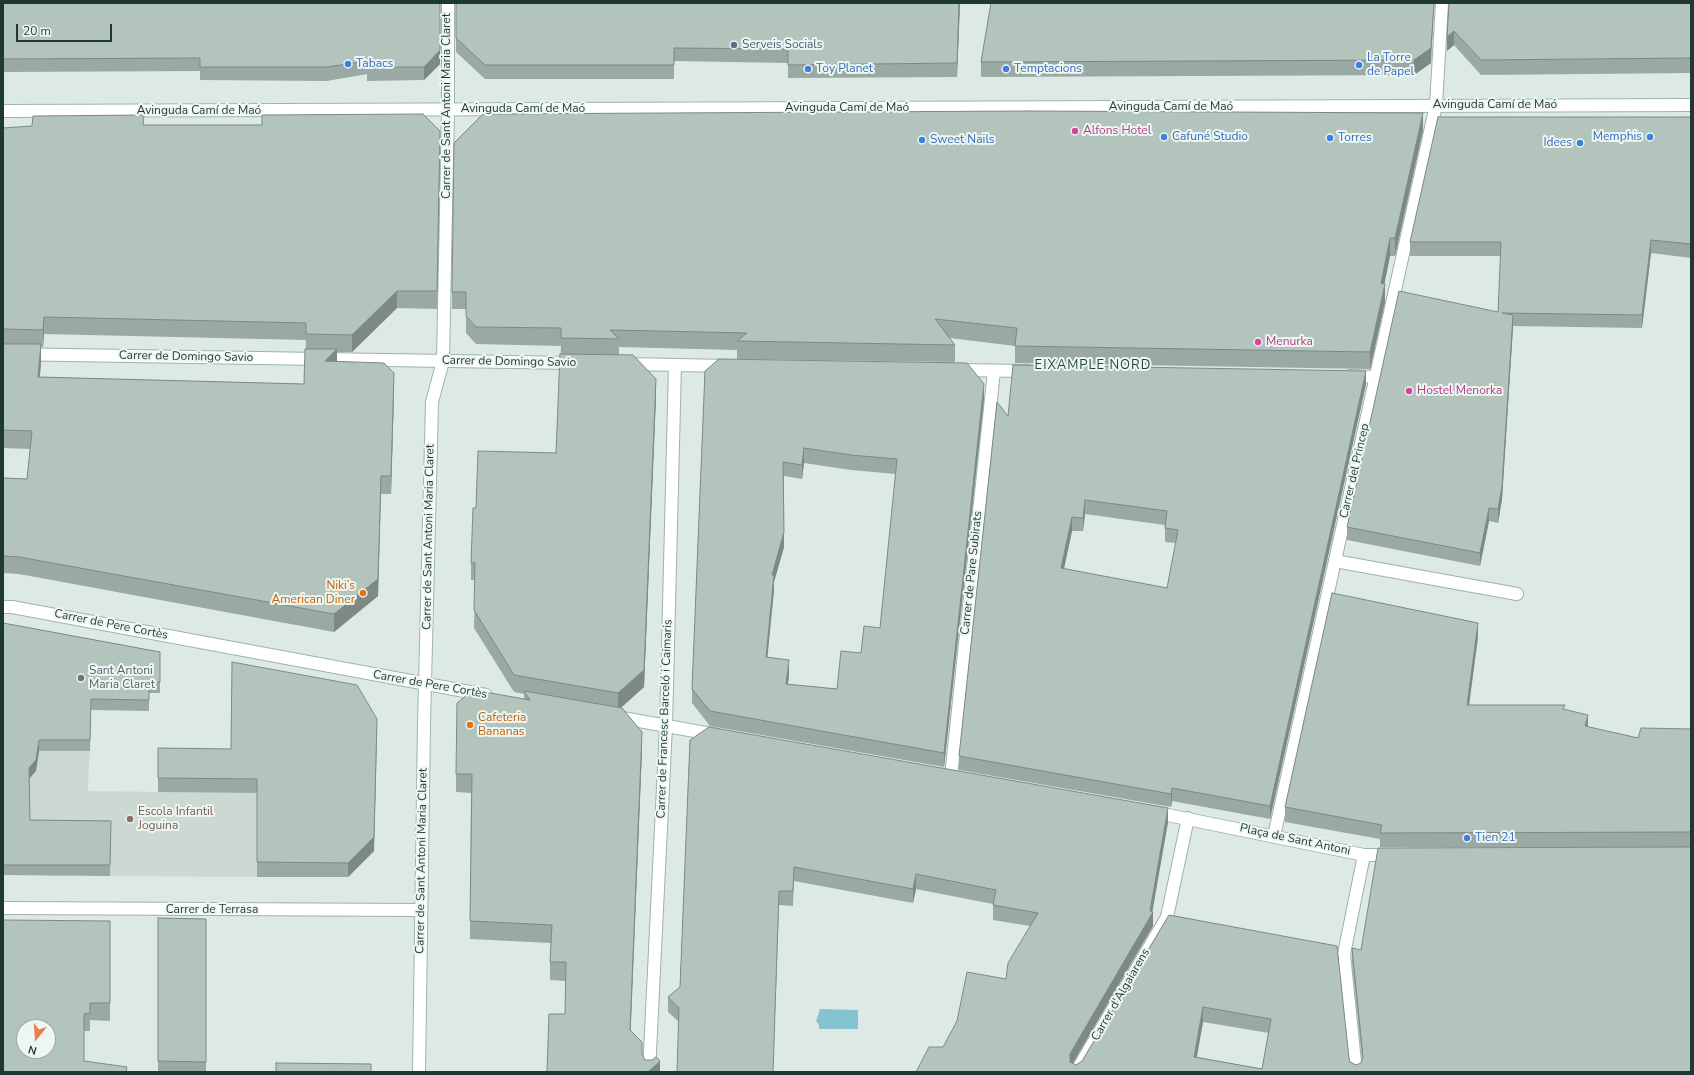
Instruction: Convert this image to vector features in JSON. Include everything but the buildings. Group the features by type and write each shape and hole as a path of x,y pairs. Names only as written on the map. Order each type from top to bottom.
{"street":[{"name":"Carrer de Sant Antoni Maria Claret","path":"419,1072 425,685 432,402 443,361 448,109 448,3"},
{"name":"Carrer del Princep","path":"1274,836 1436,106 1442,3"},
{"name":"Avinguda Camí de Maó","path":"3,111 1691,104"},
{"name":"Carrer de Domingo Savio","path":"3,354 587,364"},
{"path":"611,364 738,366"},
{"name":"Carrer de Francesc Barceló i Caimaris","path":"649,1072 666,726 675,365"},
{"path":"946,370 1042,371"},
{"name":"Carrer de Pare Subirats","path":"966,778 947,775 994,371"},
{"path":"1336,376 1376,377"},
{"path":"1335,561 1517,594"},
{"name":"Carrer de Pere Cortès","path":"3,607 20,608 501,698"},
{"path":"603,715 727,737"},
{"path":"1142,810 1188,818 1167,917 1182,920"},
{"name":"Plaça de Sant Antoni","path":"1188,818 1364,855 1344,954 1356,1072"},
{"path":"1364,855 1401,855"},
{"name":"Carrer de Terrasa","path":"3,908 421,910"},
{"name":"Carrer d'Algaiarens","path":"1076,1072 1167,917"},
{"path":"1329,951 1344,954"}],"shaded area":[{"name":"Escola Infantil Joguina","path":"29,751 90,751 88,791 257,793 257,877 110,876 106,873 43,876 43,868 26,875 22,875"}],"water":[{"path":"820,1009 858,1010 858,1029 819,1029 819,1025 816,1021"}],"place":[{"name":"Serveis Socials","path":"734,45"},
{"name":"Tabacs","path":"348,64"},
{"name":"La Torre de Papel","path":"1359,65"},
{"name":"Toy Planet","path":"808,69"},
{"name":"Temptacions","path":"1006,69"},
{"name":"Alfons Hotel","path":"1075,131"},
{"name":"Cafuné Studio","path":"1164,137"},
{"name":"Memphis","path":"1650,137"},
{"name":"Torres","path":"1330,138"},
{"name":"Sweet Nails","path":"922,140"},
{"name":"Idees","path":"1580,143"},
{"name":"Menurka","path":"1258,342"},
{"name":"Hostel Menorka","path":"1409,391"},
{"name":"Niki’s American Diner","path":"363,593"},
{"name":"Sant Antoni Maria Claret","path":"81,678"},
{"name":"Cafeteria Bananas","path":"470,725"},
{"name":"Escola Infantil Joguina","path":"130,819"},
{"name":"Tien 21","path":"1467,838"}],"district":[{"name":"EIXAMPLE NORD","path":"1093,366"}]}
